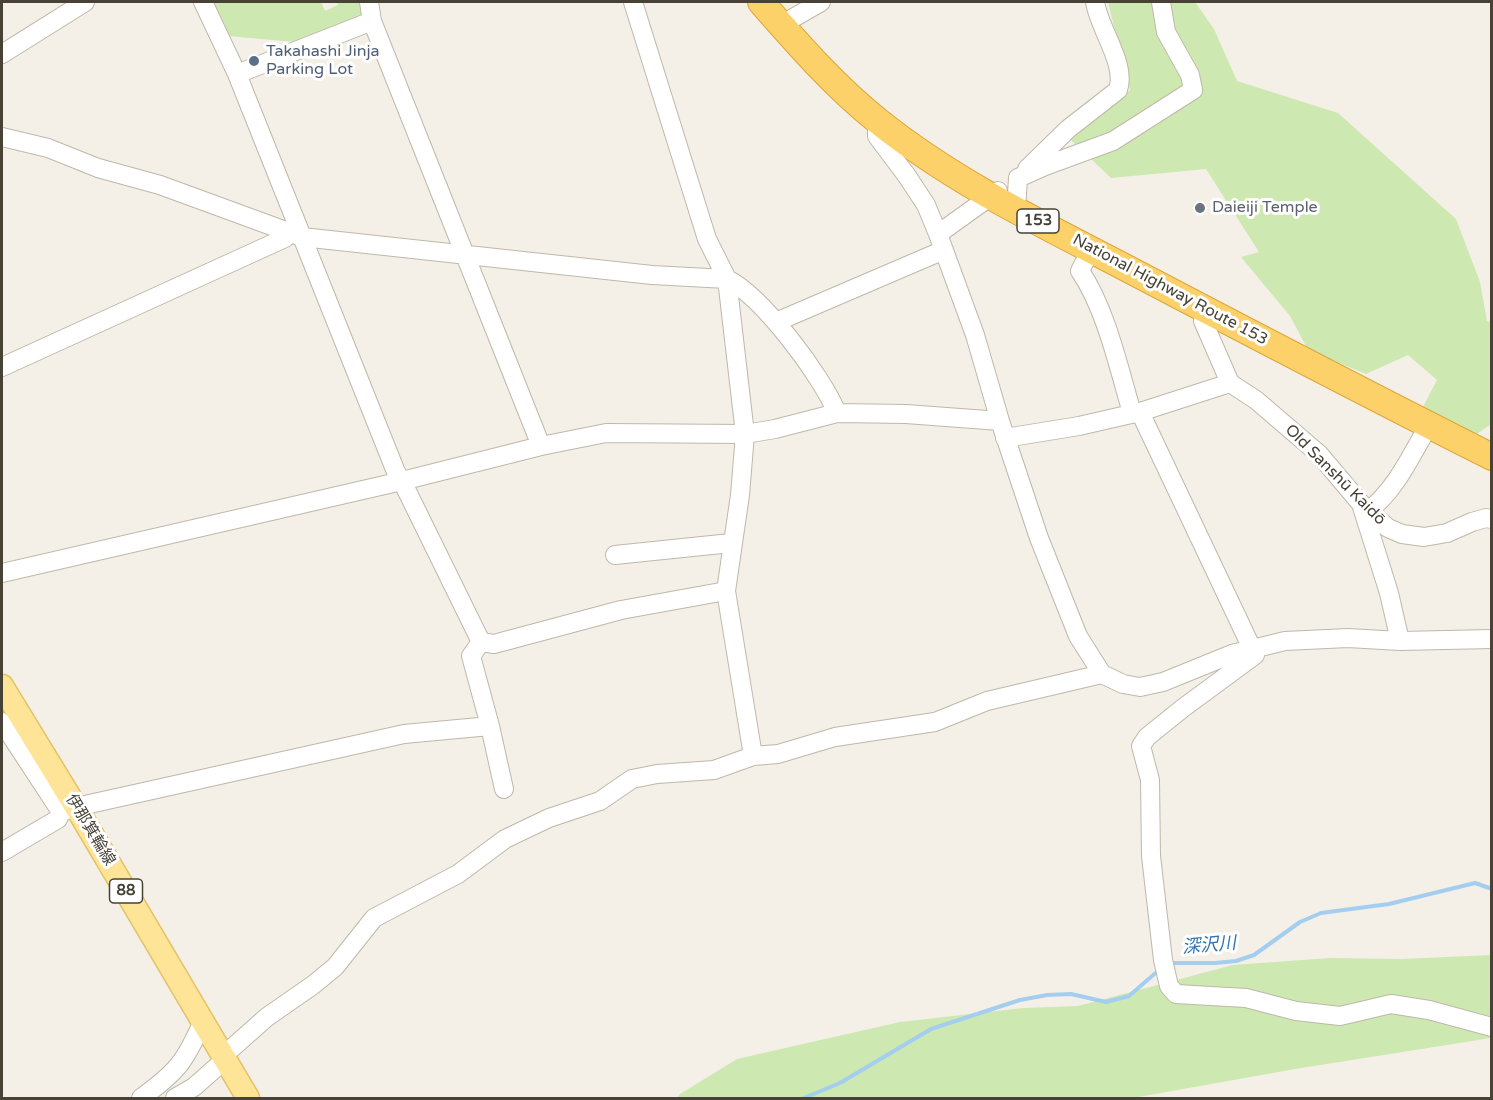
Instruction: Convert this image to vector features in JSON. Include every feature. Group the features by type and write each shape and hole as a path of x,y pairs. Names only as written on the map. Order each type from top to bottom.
{"highway":[{"name":"National Highway Route 153","path":"760,2 846,93 877,121 945,169 1016,210 1491,457"}],"main road":[{"name":"伊那箕輪線","path":"2,686 69,810 203,1021 248,1098"}],"street":[{"path":"2,54 85,2"},
{"path":"203,2 237,75 296,234 396,472 481,642"},
{"path":"369,2 372,21 541,446"},
{"path":"633,2 707,239 727,279 745,434 740,495 731,543 726,591 753,756"},
{"path":"781,25 821,2"},
{"path":"1016,210 1018,178 1068,129 1118,90 1121,81 1118,66 1095,2"},
{"path":"776,322 941,242 990,196 1018,178 1113,141 1193,90 1190,75 1166,32 1161,2"},
{"path":"237,75 372,21"},
{"path":"877,121 877,136 908,176 926,205 975,335 1003,430 1039,538 1078,636 1102,674 1123,684 1140,687 1163,682 1253,647 1285,641 1348,638 1400,641 1491,639"},
{"path":"2,137 48,148 98,168 160,185 296,234 465,256 652,275 727,279 738,284 776,322 830,395 837,413"},
{"path":"2,367 296,234"},
{"path":"1090,249 1080,271 1088,282 1111,339 1136,413 1253,647 1255,656 1147,736 1141,746 1150,780 1151,856 1163,960 1169,986 1176,994 1246,998 1296,1011 1340,1016 1391,1004 1429,1010 1491,1027"},
{"path":"2,573 402,481 541,446 606,433 745,434 775,429 837,413 906,414 1003,430 1079,426 1136,413 1230,383 1203,321 1207,310"},
{"name":"Old Sanshū Kaidō","path":"1230,383 1256,400 1319,454 1365,508 1388,528 1402,534 1424,537 1447,533 1486,518 1491,519"},
{"path":"1400,641 1365,508 1381,501 1401,473 1429,425"},
{"path":"615,555 731,543"},
{"path":"481,642 494,644 621,610 726,591"},
{"path":"481,642 471,656 504,789"},
{"path":"232,1048 267,1017 313,986 335,967 374,918 458,874 505,839 549,818 600,801 632,779 657,774 714,770 753,756 778,754 835,737 935,722 987,701 1102,674"},
{"path":"2,722 69,810"},
{"path":"2,852 69,810 404,734 490,726"},
{"path":"141,1098 170,1077 189,1053 203,1021"},
{"path":"175,1098 194,1087 220,1064"}],"green space":[{"path":"213,2 321,2 325,11 338,5 337,2 361,2 364,17 295,42 228,36"},
{"path":"1108,2 1195,2 1214,29 1237,81 1338,113 1456,219 1480,282 1487,321 1491,322 1491,424 1477,434 1422,409 1437,380 1408,355 1366,374 1308,350 1290,316 1241,257 1259,252 1206,169 1111,178 1071,140 1085,121 1130,90"},
{"path":"1491,955 1491,1038 1295,1069 1133,1098 677,1098 737,1059 900,1022 1023,1008 1078,1006 1233,965 1330,958 1402,959"}],"waterway":[{"name":"深沢川","path":"1169,965 1236,961 1254,955 1300,922 1321,913 1389,904 1475,883 1492,889"},
{"name":"深沢川","path":"804,1098 840,1083 931,1029 1020,1000 1047,995 1071,994 1106,1002 1129,996 1159,970"}],"place":[{"name":"Takahashi Jinja Parking Lot","path":"254,61"},
{"name":"Daieiji Temple","path":"1200,208"}]}
